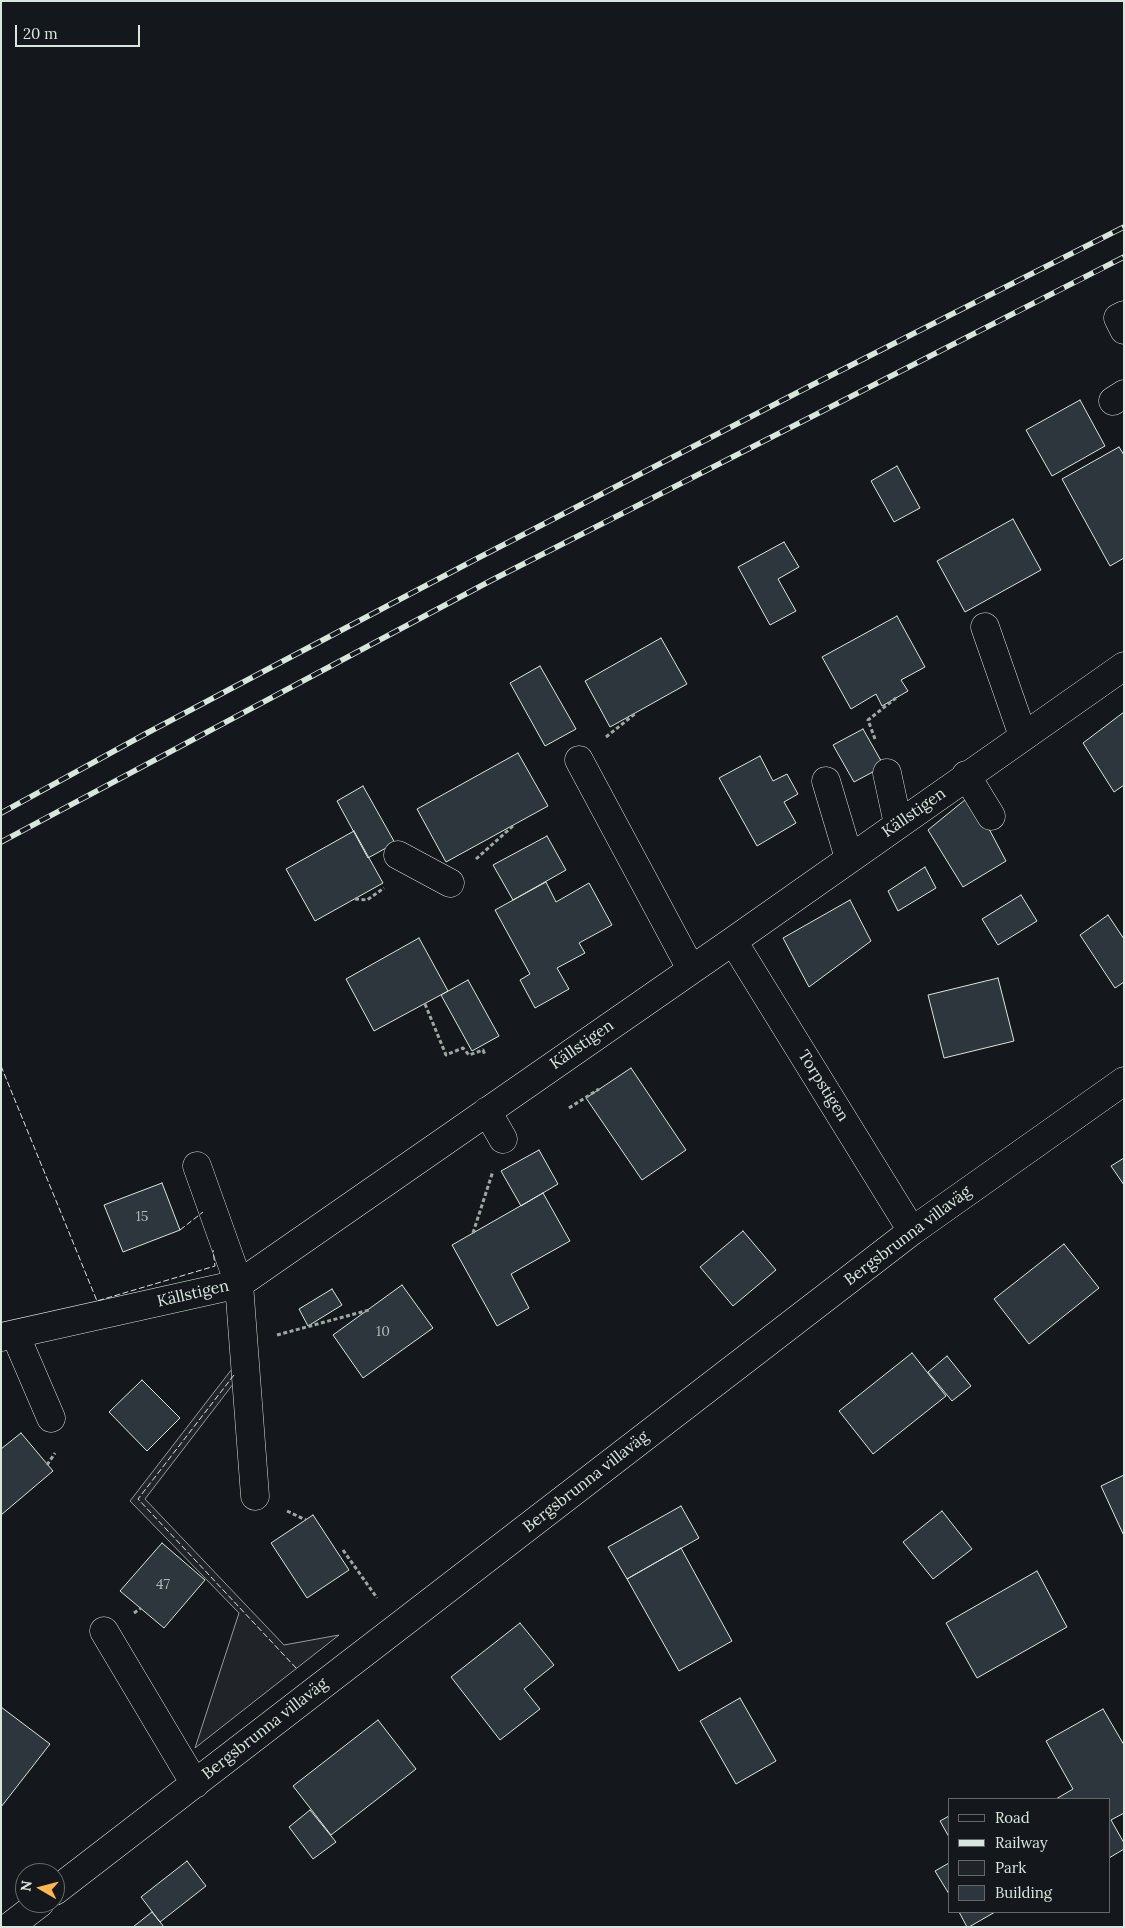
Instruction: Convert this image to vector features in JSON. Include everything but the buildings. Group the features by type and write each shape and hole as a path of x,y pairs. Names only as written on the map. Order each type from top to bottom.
{"street":[{"path":"985,627 1022,736"},
{"name":"Källstigen","path":"8,1336 239,1284 733,941 1124,666"},
{"path":"579,760 691,969"},
{"path":"887,773 898,824"},
{"path":"966,776 991,816"},
{"path":"826,781 849,858"},
{"path":"398,854 450,883"},
{"name":"Torpstigen","path":"733,941 912,1231"},
{"name":"Bergsbrunna villaväg","path":"65,1883 912,1231 1124,1081"},
{"path":"488,1111 503,1139"},
{"path":"197,1166 239,1284 255,1496"},
{"path":"8,1336 51,1418"},
{"path":"104,1631 195,1784"},
{"path":"9,1927 27,1913"}],"path":[{"path":"887,773 868,720 896,698"},
{"path":"450,883 514,825"},
{"path":"425,1004 446,1055 463,1048 469,1055 483,1050 486,1055"},
{"path":"569,1108 599,1089"},
{"path":"473,1233 503,1139"},
{"path":"243,1344 369,1310"},
{"path":"344,1550 398,1627"}],"green space":[{"path":"235,1365 237,1379 145,1499 284,1645 339,1635 195,1748 239,1613 130,1501"}],"railway":[{"path":"1,813 147,733 478,558 812,385 1124,227"},
{"path":"1,842 492,580 1124,257"}],"fence":[{"path":"1,1066 97,1301 215,1266 213,1250"},
{"path":"180,1230 203,1212"},
{"path":"234,1375 138,1499 297,1669"}]}
